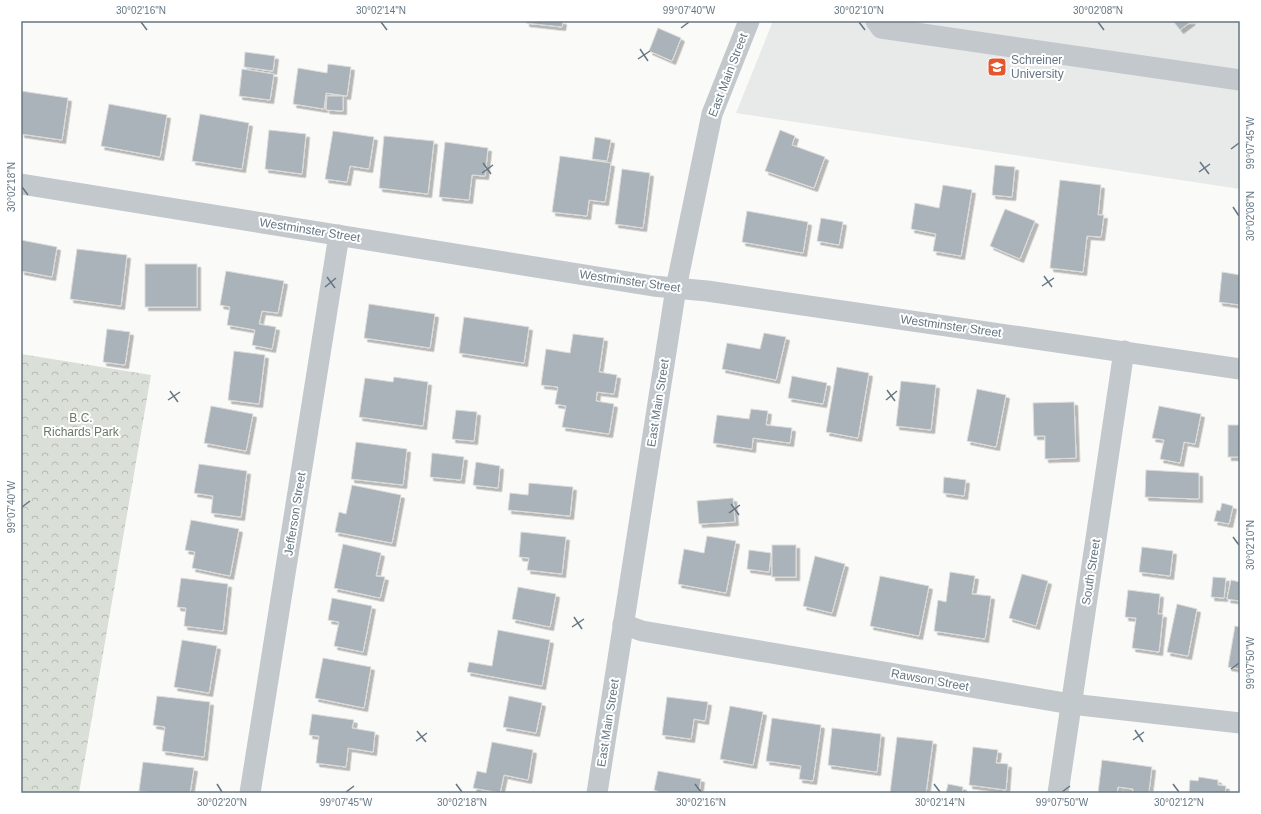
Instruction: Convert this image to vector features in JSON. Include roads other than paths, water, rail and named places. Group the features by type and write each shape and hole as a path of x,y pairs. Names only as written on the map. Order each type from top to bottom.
{"street":[{"name":"East Main Street","path":"597,793 676,288 712,114 749,21"},
{"path":"876,21 880,28 1240,80"},
{"name":"Westminster Street","path":"21,184 676,288 1124,351 1240,369"},
{"name":"Jefferson Street","path":"250,793 339,235"},
{"name":"South Street","path":"1058,793 1124,351"},
{"name":"Rawson Street","path":"623,624 642,631 1072,704 1240,723"}],"place":[{"name":"Schreiner University","path":"997,67"}],"park label":[{"name":"B.C. Richards Park","path":"81,425"}]}
